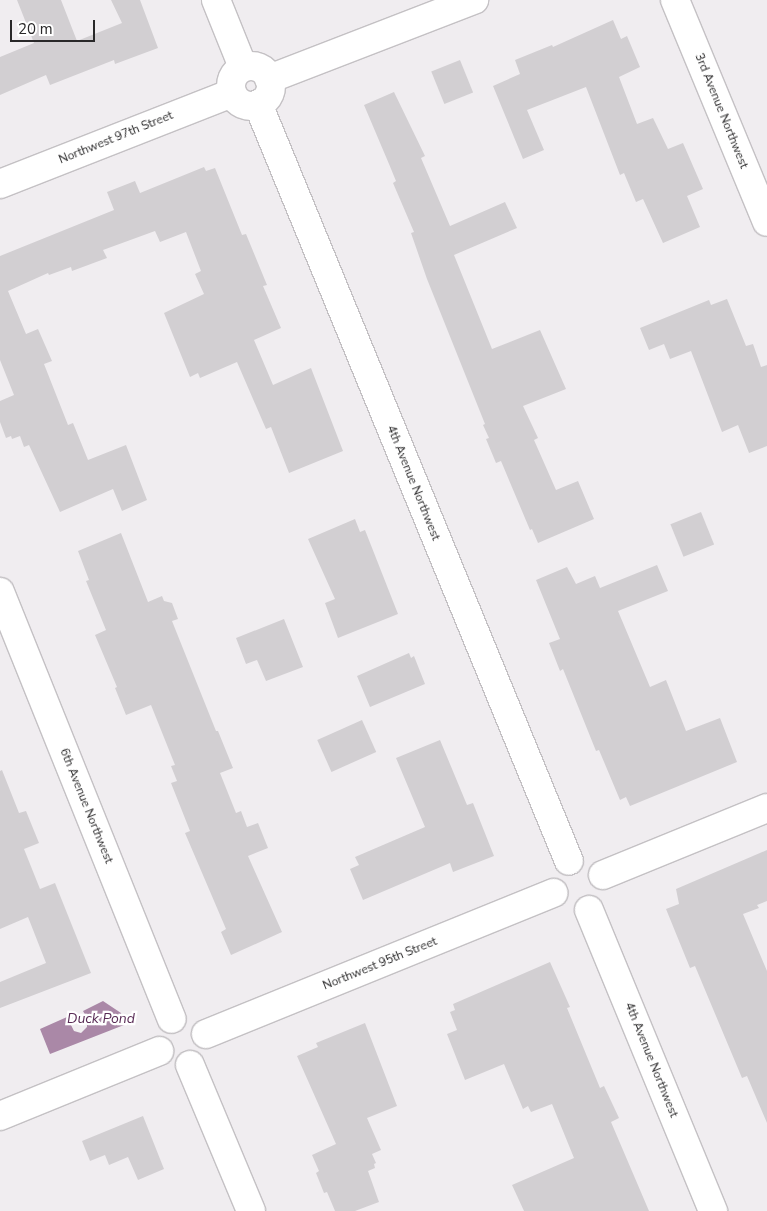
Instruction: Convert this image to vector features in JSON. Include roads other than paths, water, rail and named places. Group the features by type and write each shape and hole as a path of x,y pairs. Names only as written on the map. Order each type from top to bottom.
{"street":[{"path":"216,0 244,67"},
{"path":"269,79 474,0"},
{"name":"3rd Avenue Northwest","path":"675,0 767,222"},
{"path":"244,67 258,67 269,79 269,93 258,104 247,105 240,103 232,93 232,79 244,67"},
{"name":"Northwest 97th Street","path":"0,184 232,93"},
{"name":"4th Avenue Northwest","path":"258,104 569,861"},
{"name":"6th Avenue Northwest","path":"0,592 172,1019"},
{"path":"603,875 767,808"},
{"path":"587,860 595,864 603,875 606,888 603,897 598,904 589,910 575,912 567,909 560,904 554,893 553,881 556,873 569,861 587,860"},
{"name":"Northwest 95th Street","path":"206,1034 554,893"},
{"name":"4th Avenue Northwest","path":"589,910 713,1211"},
{"path":"189,1017 196,1021 206,1034 205,1051 201,1058 190,1065 179,1066 171,1064 159,1051 157,1038 160,1030 172,1019 189,1017"},
{"path":"0,1116 159,1051"},
{"path":"190,1065 251,1211"}],"water":[{"name":"Duck Pond","path":"103,1001 121,1013 124,1025 50,1054 40,1029 67,1017 74,1031 81,1033 87,1027 87,1018 83,1011"}]}
